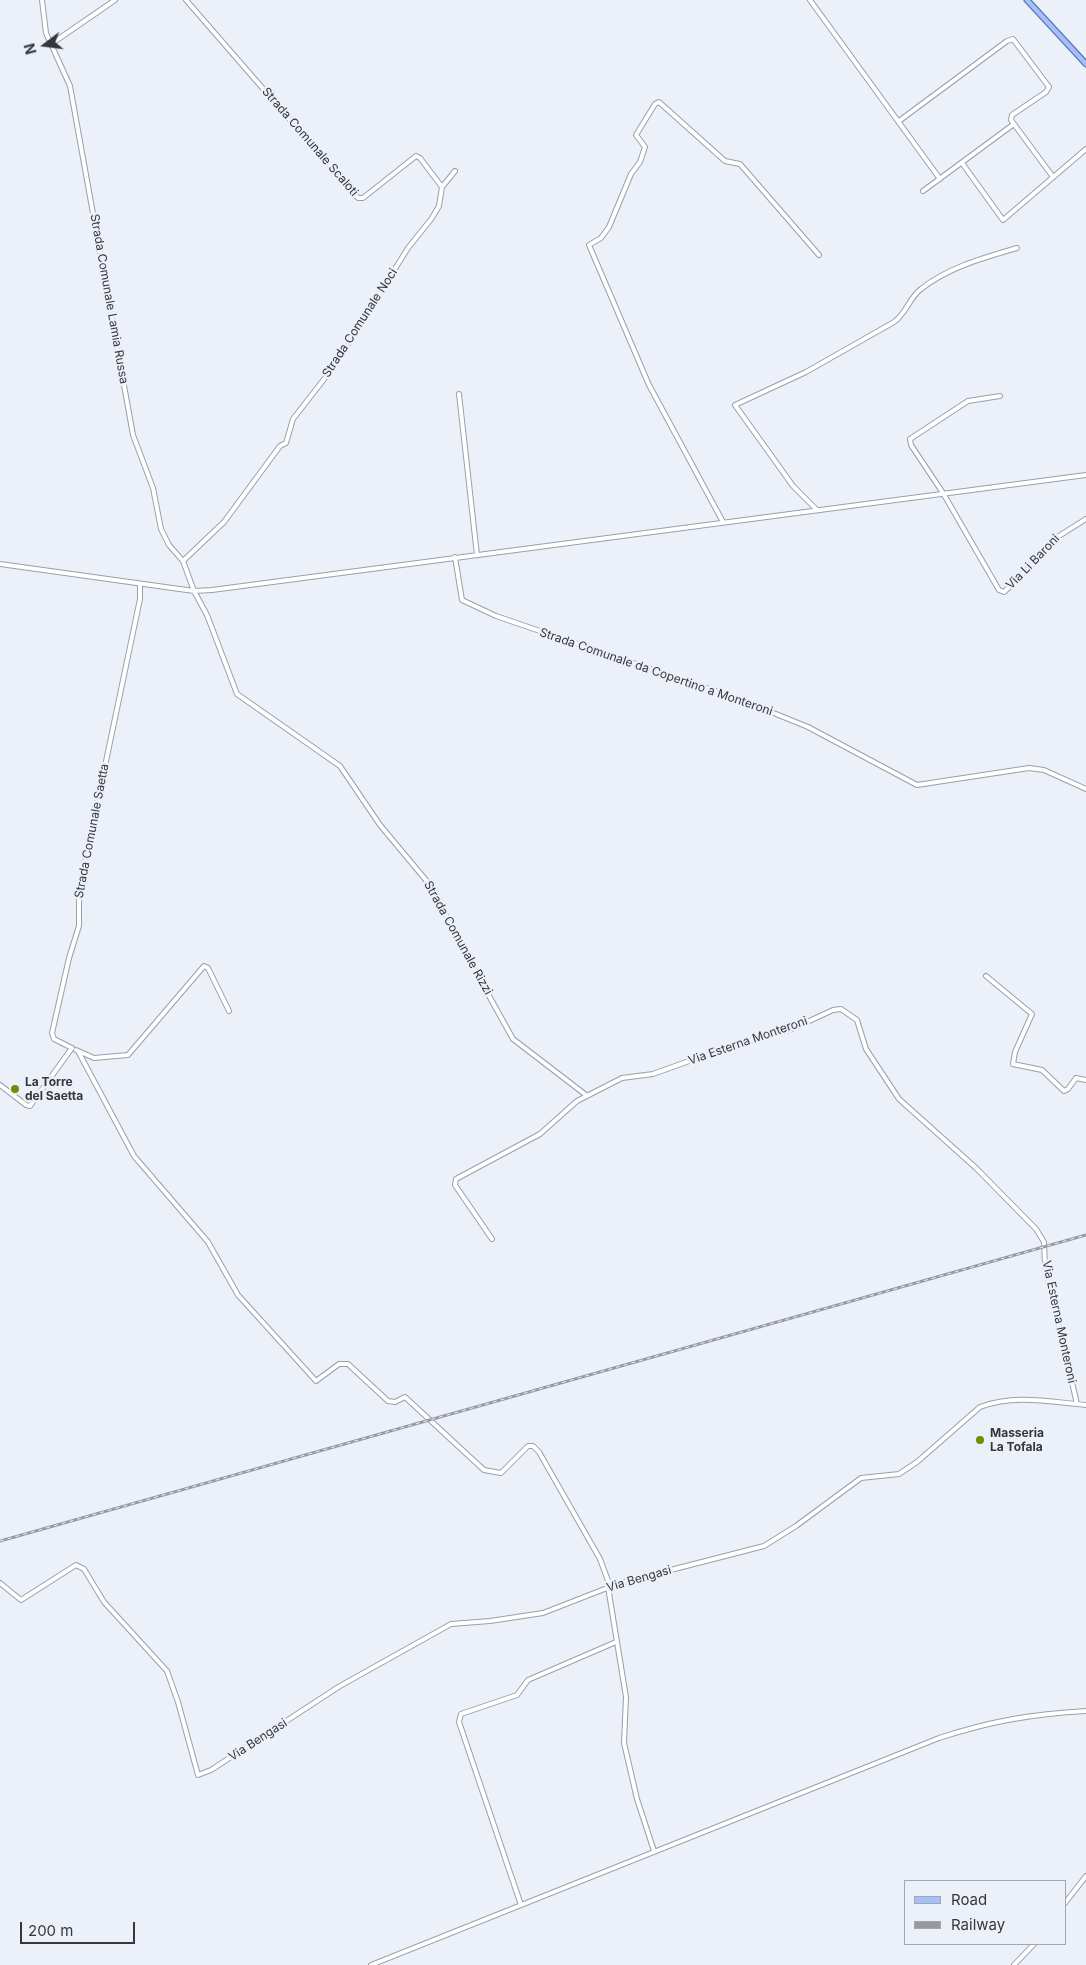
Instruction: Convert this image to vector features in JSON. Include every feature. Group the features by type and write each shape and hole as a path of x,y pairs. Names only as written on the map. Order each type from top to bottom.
{"main road":[{"path":"1027,0 1086,64"}],"street":[{"name":"Strada Comunale Lamia Russa","path":"42,0 44,27 70,86 92,200 130,424 136,447 153,488 161,529 169,545 183,561 194,591"},
{"path":"51,44 116,0"},
{"name":"Strada Comunale Scaloti","path":"186,0 358,198 363,198 416,156 420,158 442,187"},
{"path":"810,0 940,179"},
{"path":"899,121 1007,41 1013,39 1048,87 1046,92 1012,115 1011,120 1053,177"},
{"path":"722,522 648,384 589,245 605,234 630,174 640,162 644,147 636,135 655,104 659,102 725,161 740,164 820,255"},
{"path":"923,191 1014,124"},
{"path":"962,163 1002,220 1086,149"},
{"name":"Strada Comunale Noci","path":"183,561 224,522 239,498 280,446 286,442 293,419 335,366 408,248 421,233 439,206 442,187 455,171"},
{"path":"817,510 799,494 735,405 806,372 898,320 919,291 958,267 1017,248"},
{"path":"459,394 477,555"},
{"path":"943,494 911,445 910,439 968,400 1000,396"},
{"path":"0,564 194,591 1086,475"},
{"name":"Via Li Baroni","path":"943,494 1001,592 1040,556 1051,541 1086,519"},
{"name":"Strada Comunale da Copertino a Monteroni","path":"455,557 462,600 467,603 496,616 660,671 808,727 917,785 1029,768 1044,770 1086,789"},
{"name":"Strada Comunale Saetta","path":"72,1048 54,1039 52,1033 69,958 79,926 79,890 140,599 140,584"},
{"name":"Strada Comunale Rizzi","path":"194,591 207,615 237,694 340,766 380,825 435,892 453,931 500,1013 506,1030 513,1039 586,1095"},
{"path":"0,1085 26,1106 30,1106 72,1048 94,1058 128,1055 204,966 208,968 229,1011"},
{"path":"986,976 1032,1014 1015,1052 1013,1064 1042,1070 1064,1091 1068,1089 1076,1078 1086,1080"},
{"name":"Via Esterna Monteroni","path":"492,1239 460,1194 455,1185 456,1179 540,1134 586,1095 622,1078 653,1074 728,1047 792,1029 833,1010 841,1009 849,1012 857,1020 866,1049 899,1099 976,1168 1036,1229 1044,1242 1045,1266 1076,1404"},
{"path":"78,1051 134,1156 208,1242 238,1295 316,1381 339,1364 348,1364 388,1401 395,1402 405,1397 484,1470 490,1472 501,1473 528,1446 533,1446 539,1452 600,1559 609,1587 626,1697 624,1743 637,1799 654,1851"},
{"name":"Via Bengasi","path":"0,1583 21,1600 76,1565 84,1569 104,1602 167,1670 198,1774 211,1770 340,1686 436,1630 451,1624 490,1621 543,1613 609,1587 764,1546 796,1526 861,1478 899,1474 917,1462 980,1407 994,1402 1028,1399 1086,1405"},
{"path":"522,1905 458,1722 461,1714 517,1695 528,1680 616,1642"},
{"path":"371,1965 886,1758 972,1727 999,1720 1040,1714 1086,1711"},
{"path":"1066,1902 1086,1876"},
{"path":"1014,1965 1033,1945"}],"railway":[{"path":"0,1541 1086,1235"}],"place":[{"name":"La Torre del Saetta","path":"15,1089"},
{"name":"Masseria La Tofala","path":"980,1440"}]}
